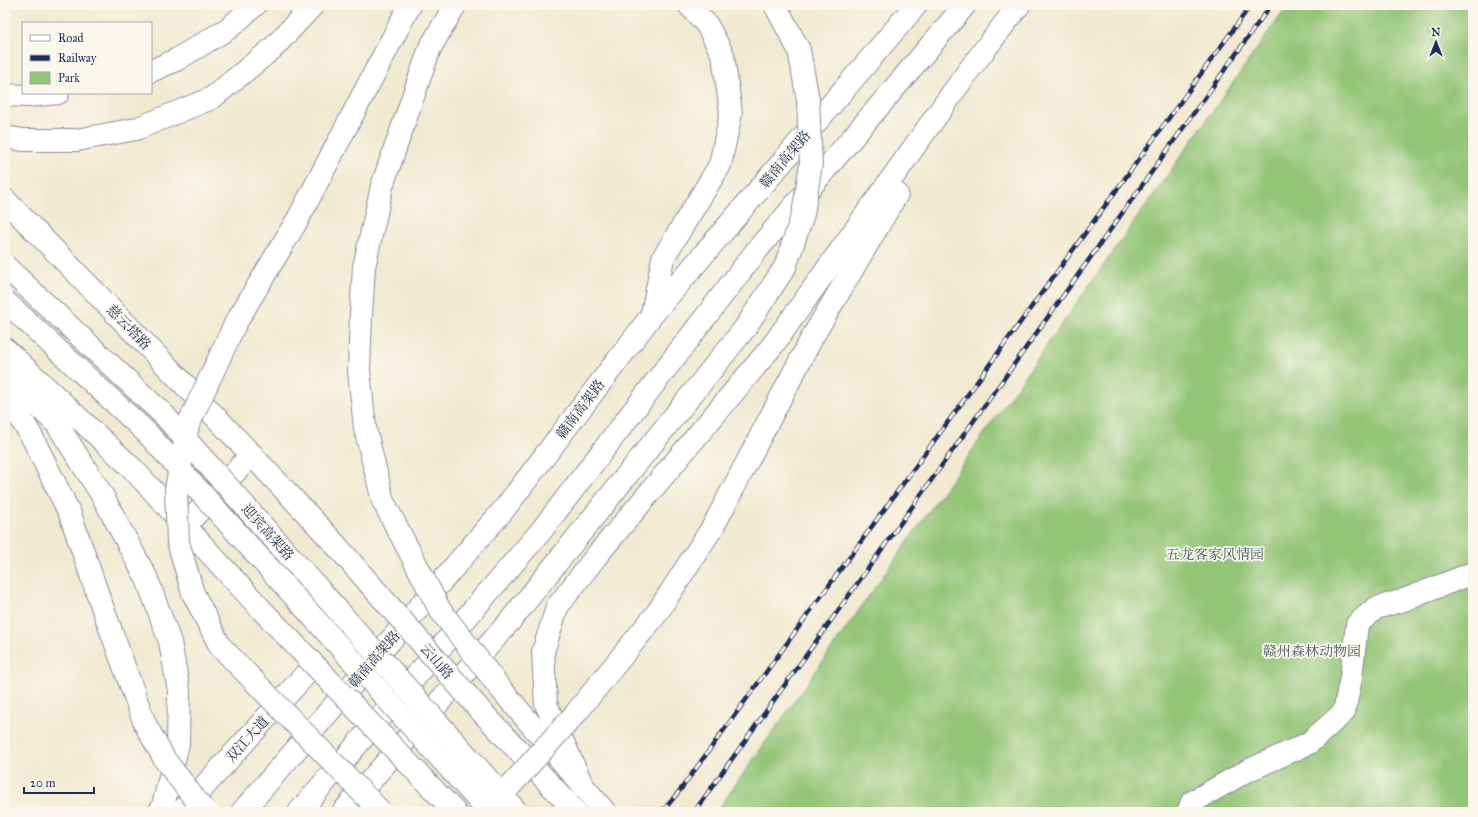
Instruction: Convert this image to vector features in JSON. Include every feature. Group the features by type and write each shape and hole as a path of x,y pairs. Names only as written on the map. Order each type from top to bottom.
{"main road":[{"path":"152,70 176,60 229,28 255,5"},
{"path":"5,137 23,140 77,140 136,129 212,98 272,48 313,5"},
{"path":"380,812 220,646 193,593 178,542 176,489 188,426 235,324 298,220 410,5"},
{"path":"455,5 430,48 382,186 364,267 360,315 360,372 365,428 383,501 440,610 500,688 605,812"},
{"path":"652,315 663,258 720,166 731,113 723,55 707,25 689,5"},
{"path":"343,812 510,621 745,328 785,266 802,214 811,164 808,100 799,50 775,5"},
{"name":"赣南高架路","path":"242,812 505,508 652,315 916,5"},
{"path":"299,812 541,531 757,250 965,5"},
{"path":"583,787 546,704 543,652 557,607 598,554 773,345 969,70 1019,5"},
{"path":"484,812 513,783 576,712 657,613 714,525 813,336 969,70"},
{"path":"5,95 27,96 48,94"},
{"name":"慈云塔路","path":"5,200 141,338 252,454"},
{"name":"迎宾高架路","path":"5,266 164,415 517,812"},
{"name":"迎宾高架路","path":"5,301 146,432 489,812"},
{"path":"5,349 133,469 259,607 455,812"},
{"path":"5,375 57,424 102,495 147,579 167,635 179,691 178,744 163,806 160,812"},
{"path":"5,392 32,437 70,514 145,724 165,760 201,807 207,812"},
{"path":"185,526 252,454"},
{"name":"云山路","path":"252,454 335,544 480,710 570,806"},
{"path":"1188,812 1192,802 1247,771 1309,743 1344,712 1351,678 1357,624 1376,608 1404,600 1473,573"},
{"name":"双江大道","path":"181,812 314,665"}],"green space":[{"name":"五龙客家风情园","path":"1288,5 1473,5 1473,812 716,812"}],"railway":[{"path":"662,812 681,789 1251,5"},
{"path":"694,812 1271,5"}],"park label":[{"name":"赣州森林动物园","path":"1312,651"}]}
